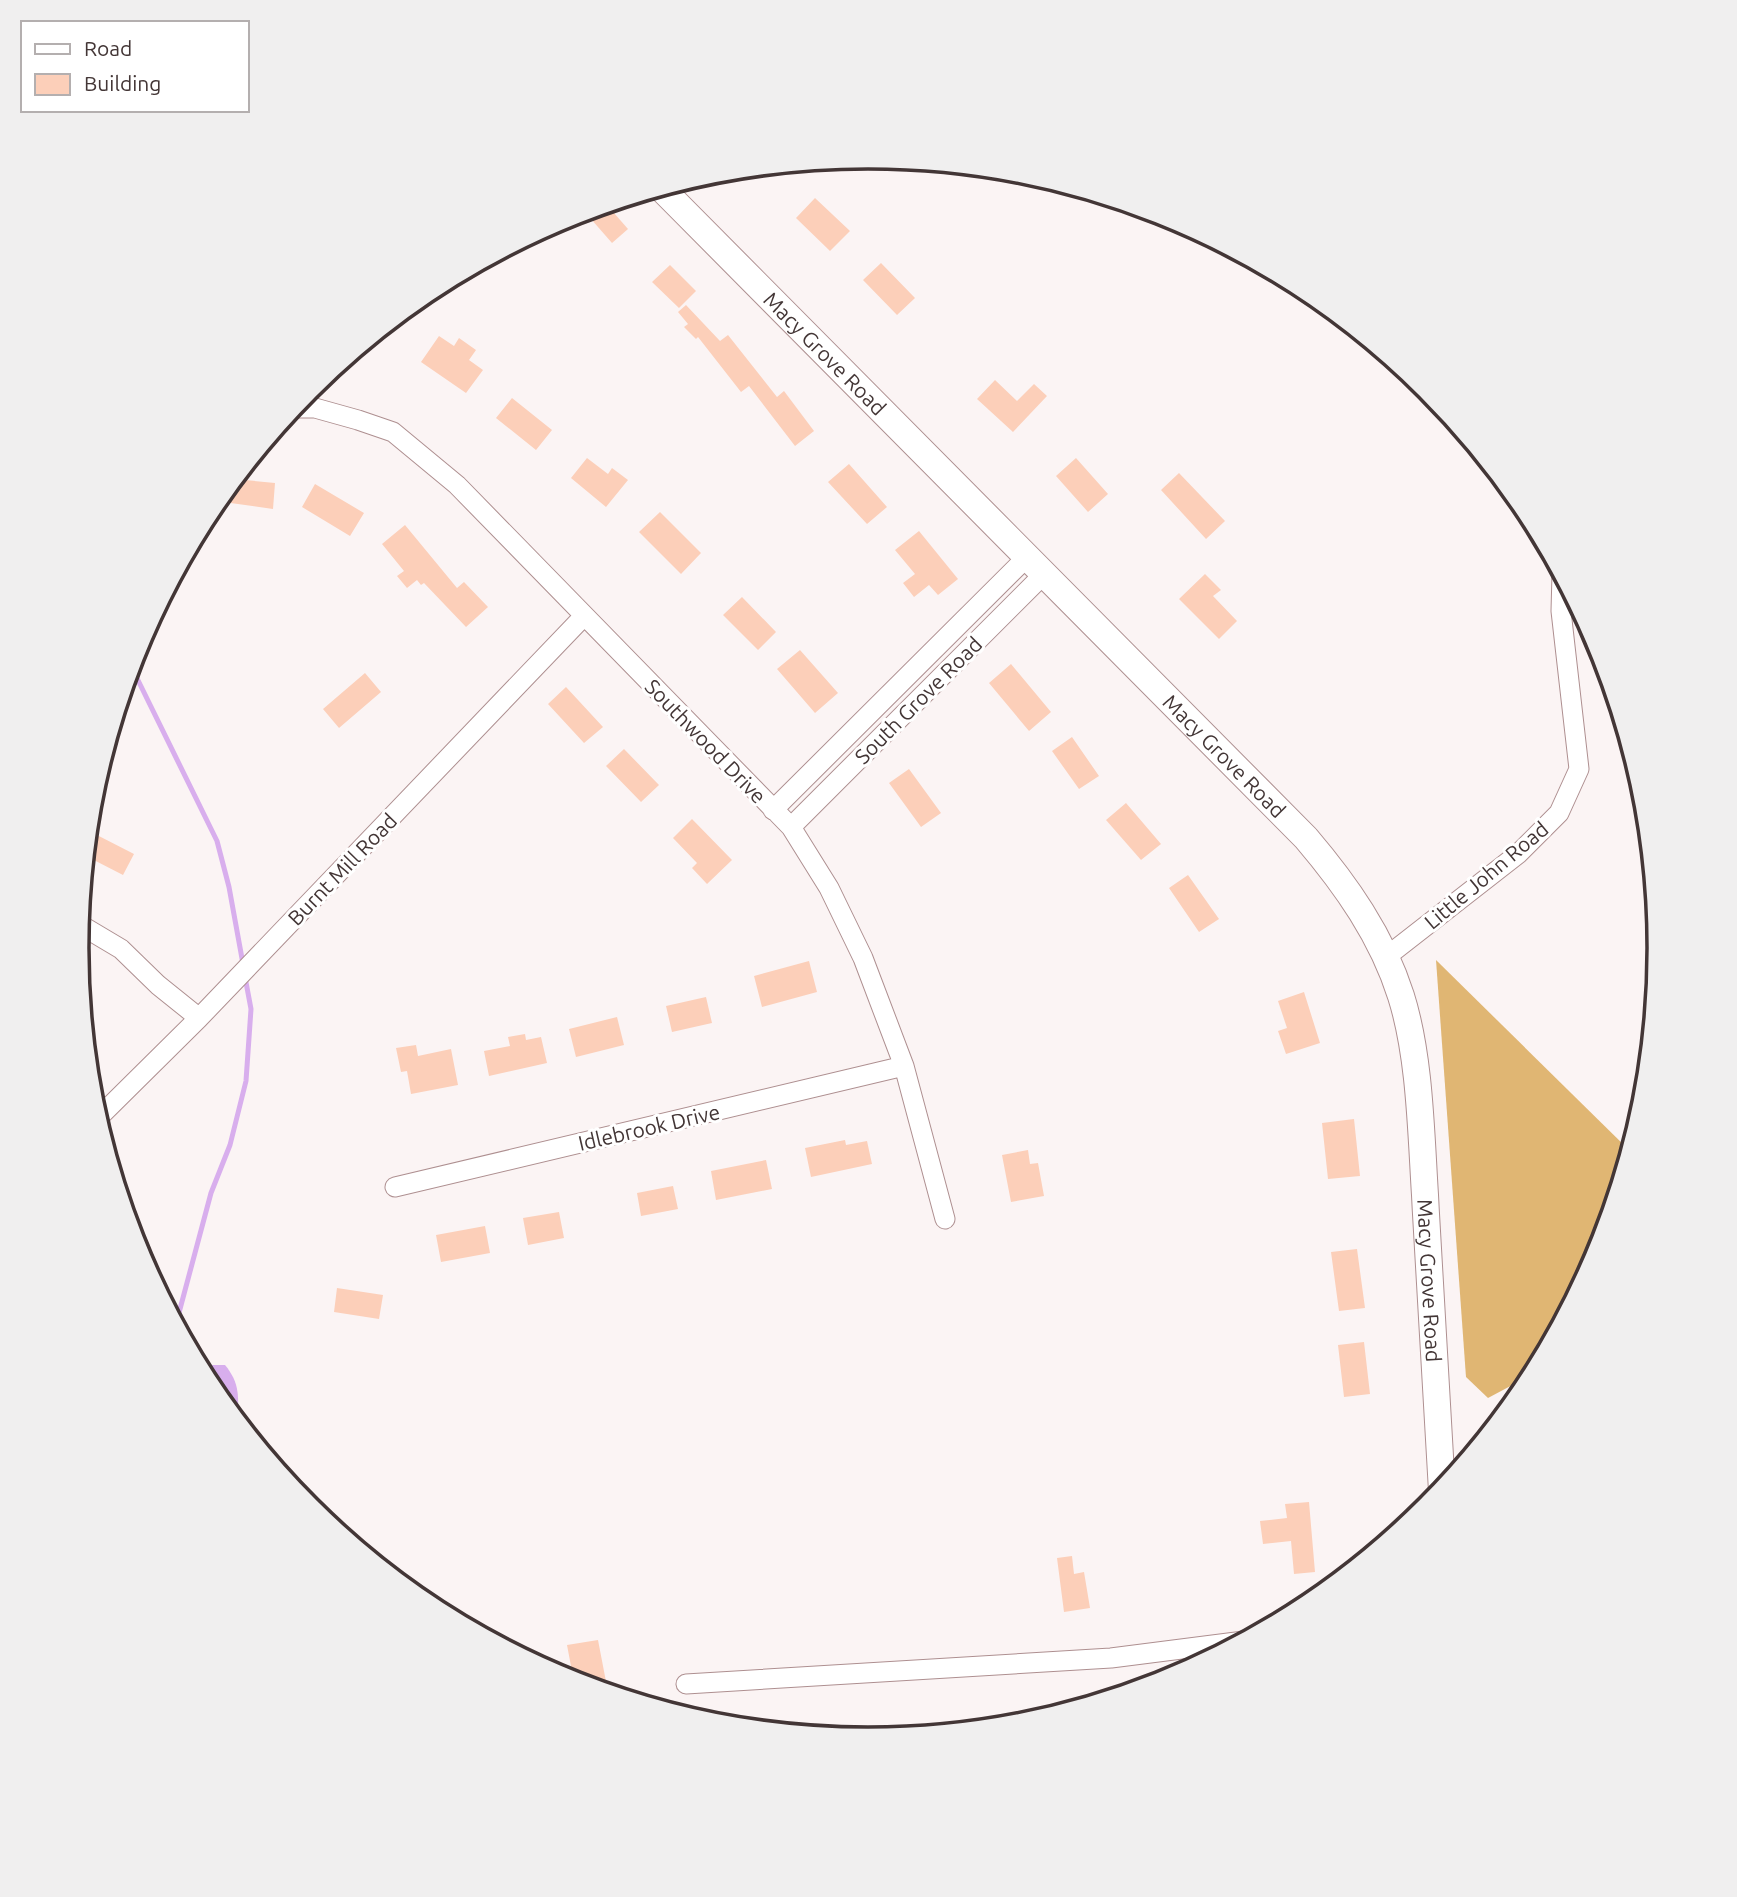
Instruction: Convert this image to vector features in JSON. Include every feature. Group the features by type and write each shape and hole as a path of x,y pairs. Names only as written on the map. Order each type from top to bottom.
{"main road":[{"name":"Macy Grove Road","path":"669,196 1306,838 1337,875 1363,913 1386,957 1402,997 1412,1048 1420,1114 1441,1476"}],"street":[{"name":"Southwood Drive","path":"307,408 316,408 393,432 457,485 791,827 829,888 858,947 904,1066 945,1219"},
{"name":"South Grove Road","path":"773,810 1037,565"},
{"name":"South Grove Road","path":"791,827 1037,565"},
{"name":"Little John Road","path":"1386,957 1518,854 1559,813 1579,769 1561,611 1561,594"},
{"name":"Burnt Mill Road","path":"106,1110 199,1018 584,616"},
{"path":"90,931 121,950 199,1018"},
{"name":"Idlebrook Drive","path":"395,1187 904,1066"},
{"path":"686,1684 1111,1658 1218,1644"}],"shaded area":[{"path":"1436,960 1623,1144 1588,1247 1543,1338 1516,1381 1488,1398 1466,1377"},
{"path":"211,1365 225,1365 230,1372 237,1391 238,1405"}],"building":[{"path":"815,198 850,231 830,251 796,218"},
{"path":"614,213 628,229 612,243 592,221"},
{"path":"881,263 915,298 897,315 863,280"},
{"path":"670,265 696,291 679,308 652,282"},
{"path":"686,305 720,341 728,335 777,397 784,391 814,431 795,446 749,386 741,392 698,337 696,339 684,327 688,324 678,312"},
{"path":"439,336 454,346 459,338 476,350 469,360 483,370 466,393 421,362"},
{"path":"995,380 1017,401 1034,384 1047,396 1013,432 977,399"},
{"path":"512,398 552,430 536,450 496,418"},
{"path":"587,458 608,474 612,468 628,480 606,507 571,478"},
{"path":"1076,458 1108,494 1088,512 1056,476"},
{"path":"849,464 887,507 867,524 828,482"},
{"path":"1179,473 1225,521 1206,539 1161,490"},
{"path":"246,480 275,483 273,509 230,503"},
{"path":"315,484 364,513 350,536 302,507"},
{"path":"660,512 701,553 681,574 639,532"},
{"path":"405,525 457,588 464,582 488,607 466,627 424,583 421,585 417,580 407,588 397,576 404,571 382,544"},
{"path":"919,531 958,579 938,595 929,585 914,597 903,583 915,574 895,550"},
{"path":"1205,574 1221,590 1213,596 1237,621 1219,639 1179,599"},
{"path":"742,597 776,632 758,650 723,615"},
{"path":"800,650 838,693 815,713 777,669"},
{"path":"1011,664 1051,712 1029,731 989,683"},
{"path":"365,673 381,692 339,728 323,709"},
{"path":"566,687 603,727 584,743 548,704"},
{"path":"1072,737 1099,776 1079,789 1052,751"},
{"path":"624,749 659,785 641,802 606,766"},
{"path":"909,769 941,813 921,827 889,783"},
{"path":"1126,803 1161,844 1141,860 1106,820"},
{"path":"692,819 732,860 707,884 692,868 697,863 673,838"},
{"path":"98,835 134,854 123,875 95,860"},
{"path":"1188,875 1219,919 1199,932 1169,888"},
{"path":"809,961 817,992 762,1007 754,976"},
{"path":"1304,992 1320,1043 1286,1054 1278,1031 1287,1028 1278,1001"},
{"path":"706,997 712,1023 672,1032 666,1006"},
{"path":"617,1017 624,1045 576,1057 569,1029"},
{"path":"525,1034 526,1040 541,1037 547,1063 489,1076 484,1051 510,1046 508,1037"},
{"path":"416,1045 418,1056 451,1049 458,1085 411,1094 407,1071 401,1072 396,1048"},
{"path":"1354,1119 1360,1176 1328,1179 1322,1123"},
{"path":"845,1140 846,1145 867,1141 872,1164 811,1177 805,1148"},
{"path":"1028,1150 1030,1164 1038,1163 1044,1196 1011,1202 1002,1155"},
{"path":"766,1160 772,1189 716,1200 711,1171"},
{"path":"673,1186 678,1209 641,1216 637,1193"},
{"path":"559,1212 564,1238 528,1245 523,1218"},
{"path":"485,1226 490,1253 441,1262 436,1235"},
{"path":"1357,1249 1365,1308 1339,1311 1331,1252"},
{"path":"337,1288 383,1295 379,1319 334,1312"},
{"path":"1364,1342 1370,1394 1344,1397 1338,1345"},
{"path":"1309,1502 1315,1572 1294,1574 1291,1541 1263,1544 1260,1521 1287,1518 1285,1504"},
{"path":"1072,1556 1074,1574 1084,1572 1090,1608 1064,1612 1057,1558"},
{"path":"598,1640 606,1681 571,1669 567,1645"}],"waterway":[{"path":"138,680 217,841 229,887 243,964"},
{"path":"180,1311 211,1193 230,1145 246,1081 251,1009 245,977"}]}
